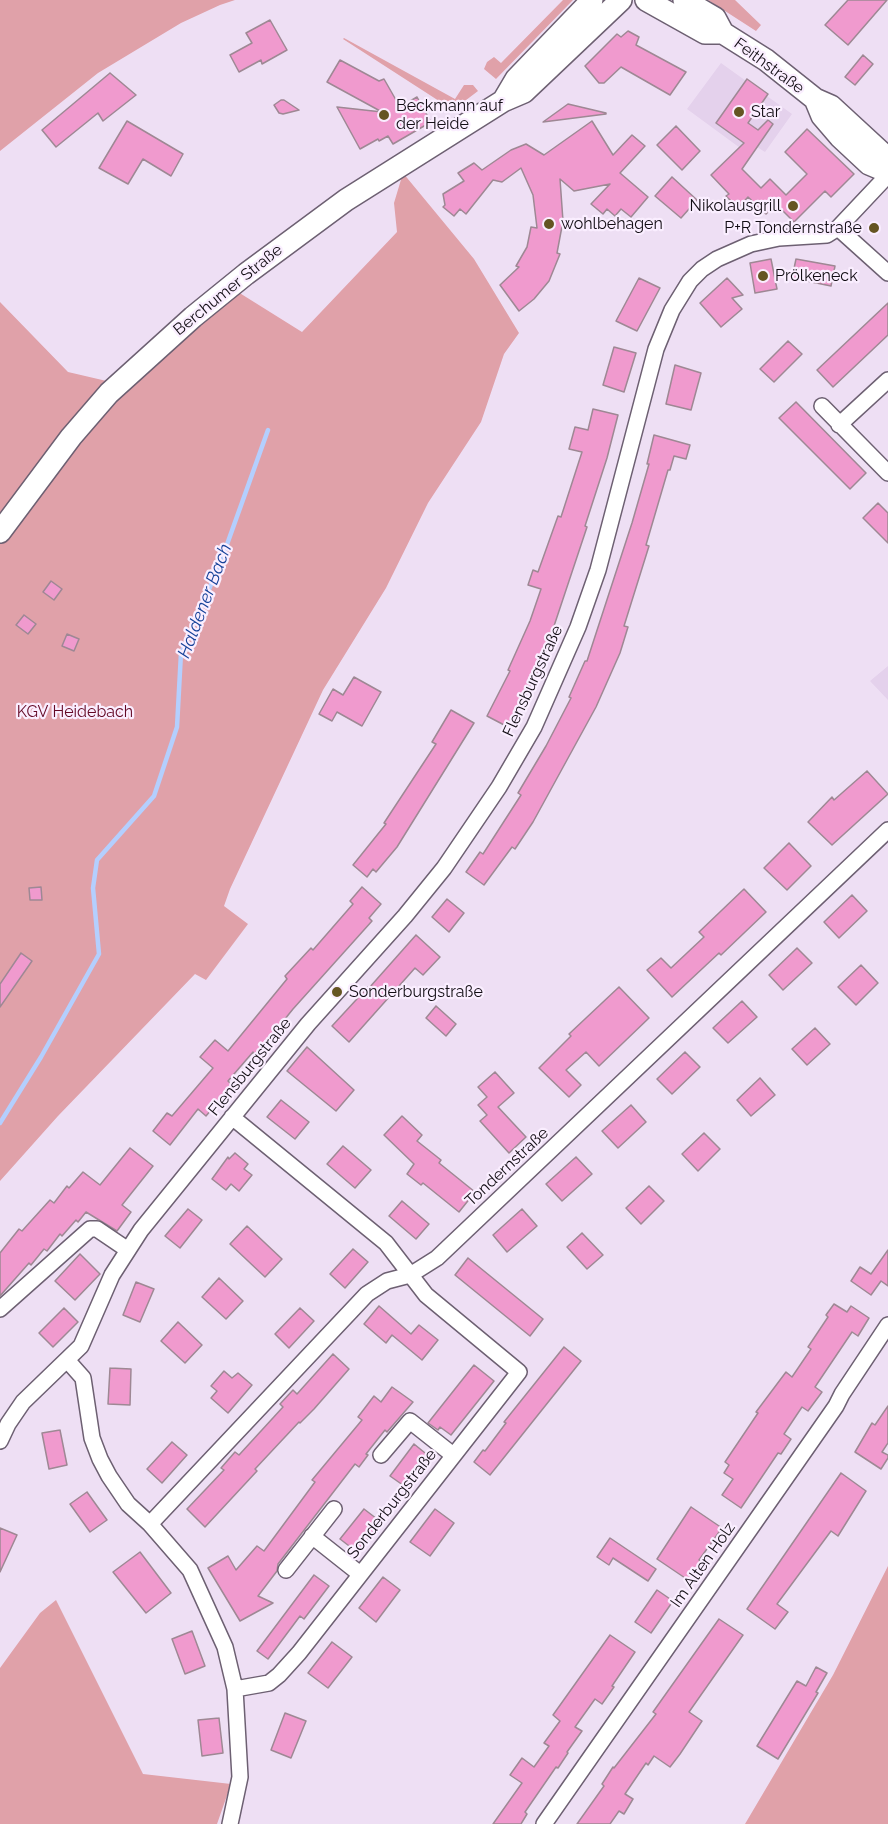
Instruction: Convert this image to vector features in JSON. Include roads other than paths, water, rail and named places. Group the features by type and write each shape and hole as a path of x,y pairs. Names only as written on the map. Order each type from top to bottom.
{"main road":[{"name":"Berchumer Straße","path":"503,101 516,79 592,0"},
{"name":"Berchumer Straße","path":"0,532 71,437 109,393 193,317 282,247 346,201 503,101 524,92 621,0"},
{"name":"Feithstraße","path":"646,0 705,33 723,33"},
{"name":"Feithstraße","path":"684,0 715,18 723,33 766,60 815,99 831,106 881,152 888,172"}],"street":[{"path":"888,172 838,228 888,273"},
{"name":"Flensburgstraße","path":"0,1441 22,1402 81,1346 112,1275 141,1230 308,1024 405,916 444,868 476,822 534,727 578,627 598,570 656,349 672,310 690,281 702,269 732,251 779,238 826,235 838,228"},
{"path":"839,424 888,380"},
{"path":"822,406 888,473"},
{"name":"Tondernstraße","path":"150,1524 367,1294 387,1281 410,1275 437,1258 888,830"},
{"name":"Sonderburgstraße","path":"232,1117 386,1243 426,1295 519,1372 299,1653 279,1675 268,1683 235,1689"},
{"path":"0,1309 90,1229 97,1229 128,1250"},
{"name":"Im Alten Holz","path":"544,1824 836,1406 888,1325"},
{"path":"67,1360 83,1378 90,1427 100,1459 128,1504 150,1524 190,1570 225,1647 235,1689 240,1777 230,1824"},
{"name":"Sonderburgstraße","path":"381,1455 410,1421 453,1455"},
{"path":"286,1570 334,1509"},
{"name":"Sonderburgstraße","path":"312,1536 360,1574"}],"waterway":[{"name":"Haldener Bach","path":"0,1123 41,1057 99,954 93,888 97,860 154,796 177,727 181,653 220,564 268,430"}],"place":[{"name":"Star","path":"739,112"},
{"name":"Beckmann auf der Heide","path":"384,115"},
{"name":"Nikolausgrill","path":"793,206"},
{"name":"wohlbehagen","path":"549,224"},
{"name":"P+R Tondernstraße","path":"874,228"},
{"name":"Prölkeneck","path":"763,276"},
{"name":"Sonderburgstraße","path":"337,992"}],"park label":[{"name":"KGV Heidebach","path":"75,712"}]}
